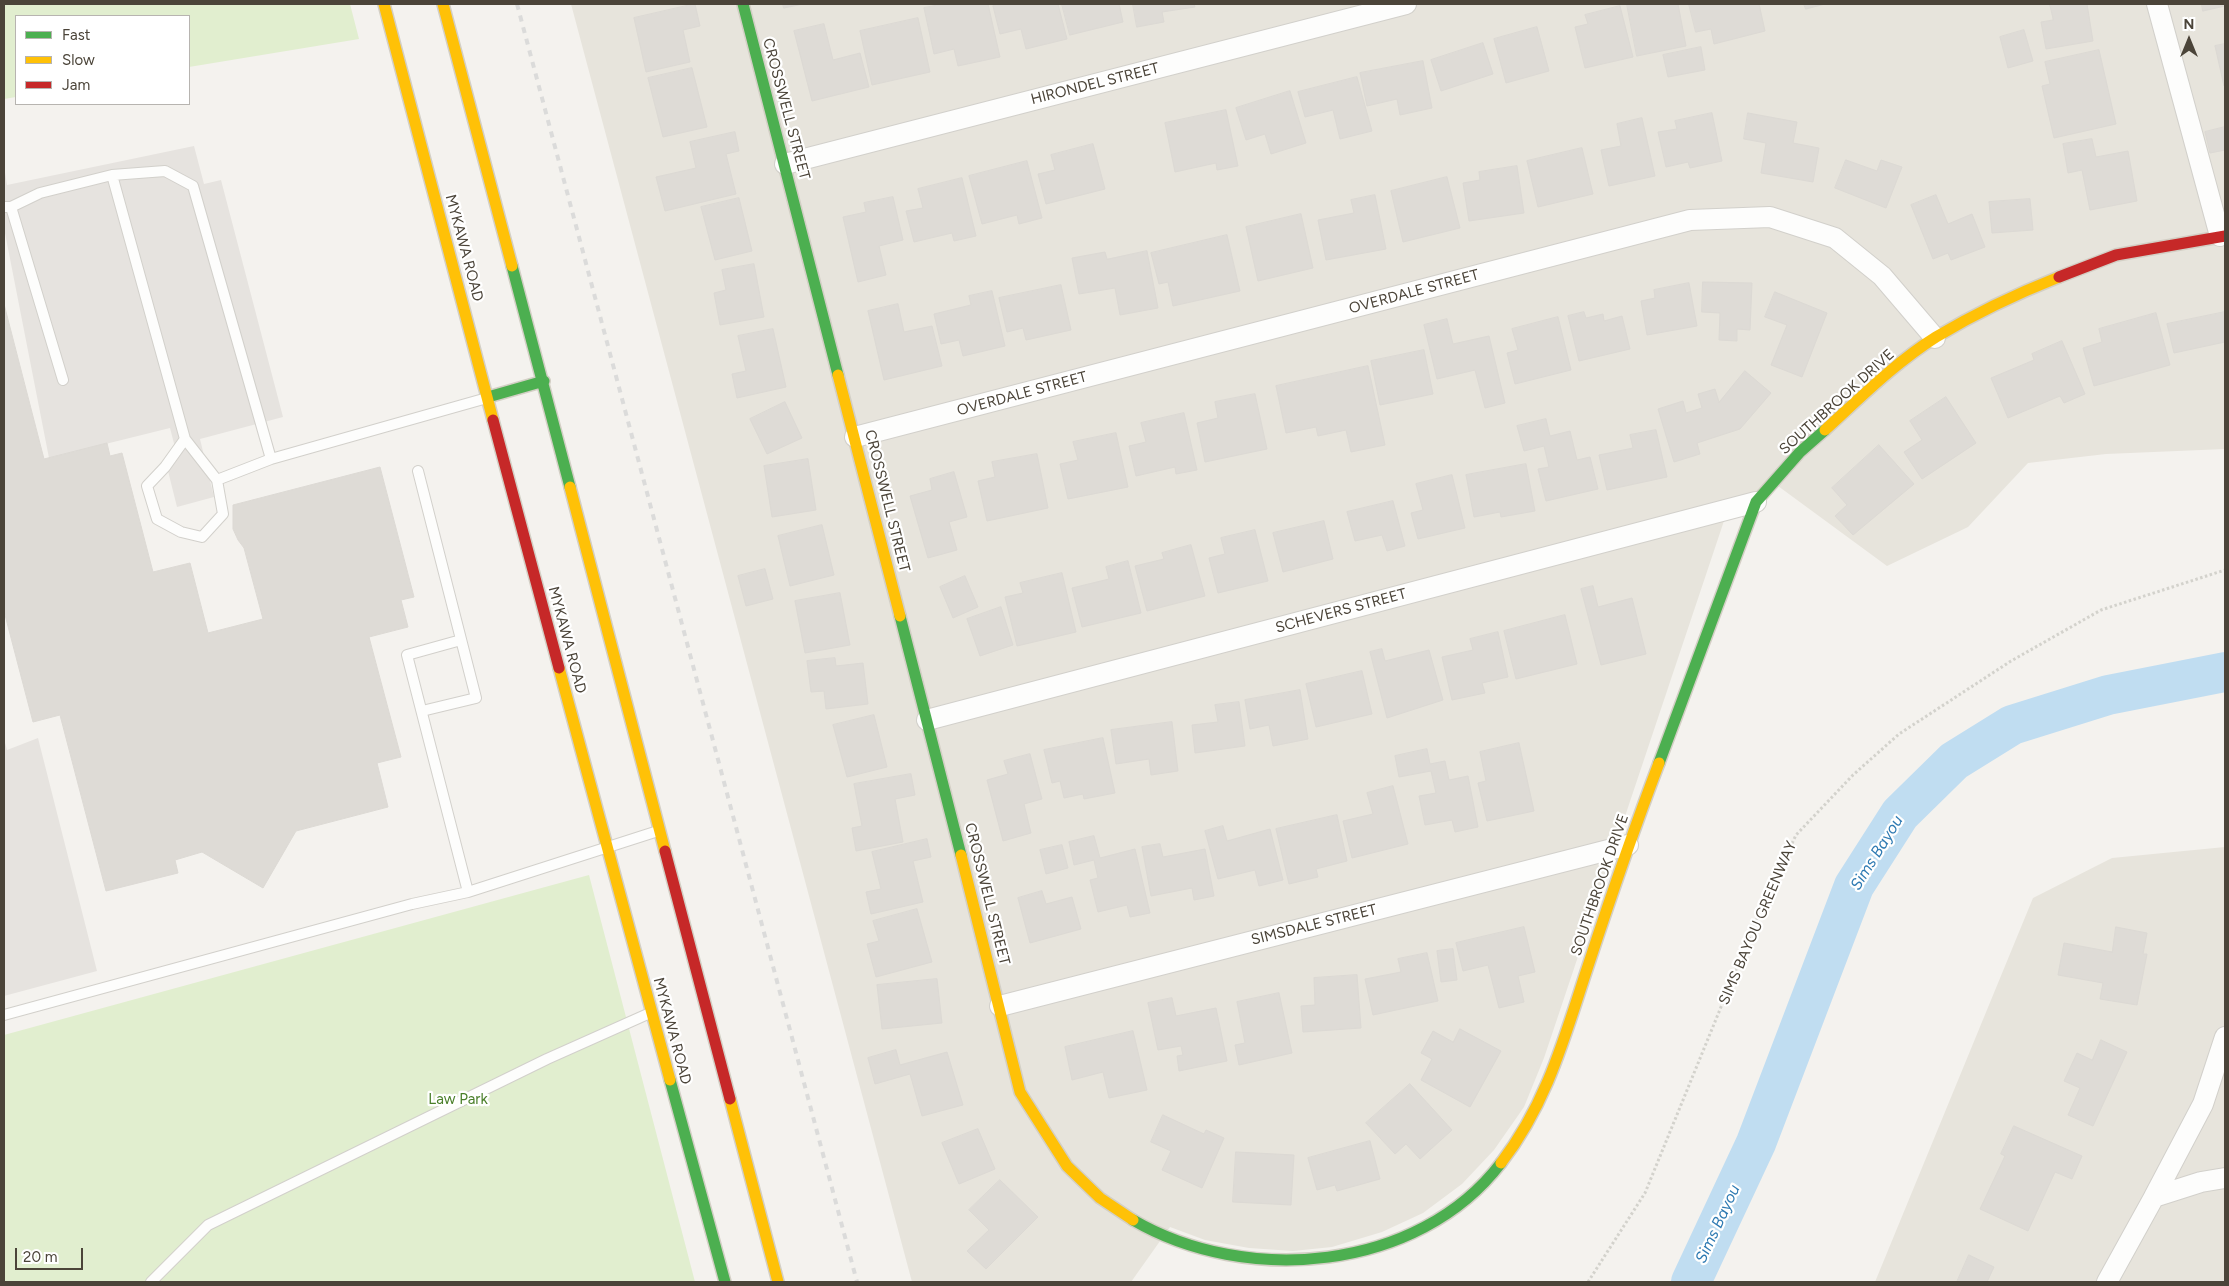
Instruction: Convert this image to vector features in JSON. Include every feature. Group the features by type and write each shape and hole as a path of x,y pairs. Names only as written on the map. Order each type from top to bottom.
{"street":[{"name":"MYKAWA ROAD","path":"384,4 606,848 725,1282"},
{"path":"443,4 544,381 572,501 778,1282"},
{"name":"CROSSWELL STREET","path":"743,4 856,437 1000,1006"},
{"name":"HIRONDEL STREET","path":"785,164 1406,4"},
{"path":"2157,4 2222,236"},
{"name":"OVERDALE STREET","path":"856,437 1690,220 1770,217 1835,238 1882,276 1935,338"},
{"name":"SOUTHBROOK DRIVE","path":"1000,1006 1020,1092 1067,1166 1100,1198 1146,1229 1204,1252 1268,1264 1332,1261 1395,1243 1443,1217 1484,1184 1521,1137 1550,1083 1628,845 1756,502 1800,452 1876,383 1935,338 2010,296 2116,255 2222,236"},
{"path":"488,398 544,381"},
{"name":"SCHEVERS STREET","path":"927,720 1756,502"},
{"name":"SIMSDALE STREET","path":"1000,1006 1628,845"},
{"path":"2107,1282 2203,1104 2225,1037"},
{"path":"2154,1197 2201,1182 2225,1178"}],"lane":[{"path":"63,380 8,207 40,193 112,175 165,171 193,186 272,459"},
{"path":"112,175 185,439 217,480 223,514 202,537 181,532 157,519 148,486 165,467 185,439"},
{"path":"217,480 272,459 488,398"},
{"path":"418,471 476,698 422,711"},
{"path":"461,640 407,655 468,892"},
{"path":"4,1015 412,904 468,892 659,831"},
{"path":"151,1282 208,1225 546,1059 651,1013"}],"path":[{"name":"SIMS BAYOU GREENWAY","path":"1588,1282 1645,1193 1759,914 1796,834 1853,775 1899,734 2011,661 2100,610 2225,570"}],"shaded area":[{"path":"571,4 2225,4 2225,449 2106,454 2028,463 1968,527 1887,566 1778,486 1731,500 1544,1058 1524,1107 1494,1150 1462,1184 1423,1213 1382,1232 1332,1247 1293,1251 1249,1248 1205,1240 1170,1227 1131,1282 912,1282"},
{"path":"194,146 204,184 221,180 283,417 200,439 214,497 177,507 166,463 178,459 170,428 49,458 4,228 4,166 7,185"},
{"path":"38,738 97,971 4,996 4,739 7,750"},
{"path":"2225,847 2225,1282 1875,1282 2033,898 2112,858"}],"green space":[{"path":"4,4 350,4 359,39 190,67 190,15 15,15 15,97 4,99"},
{"name":"Law Park","path":"589,875 695,1282 4,1282 4,1035"}],"building":[{"path":"695,4 700,26 683,30 690,62 646,72 634,18"},
{"path":"783,4 803,4 784,8"},
{"path":"943,4 988,4 1000,57 958,66 954,49 934,54 924,8"},
{"path":"1004,4 1058,4 1067,39 1026,49 1021,29 1000,34 993,6"},
{"path":"1062,4 1119,4 1123,22 1070,35"},
{"path":"1133,4 1194,4 1195,7 1162,12 1164,22 1137,27"},
{"path":"1627,4 1678,4 1686,46 1637,56"},
{"path":"1689,4 1759,4 1765,31 1714,44 1711,29 1696,32"},
{"path":"1804,4 1825,4 1806,9"},
{"path":"2050,4 2087,4 2093,41 2046,49 2041,22 2053,20"},
{"path":"2202,4 2225,4 2225,6 2203,11"},
{"path":"1620,6 1633,57 1585,68 1575,27 1588,24 1585,15"},
{"path":"918,18 930,72 872,85 860,31"},
{"path":"824,24 833,60 860,53 869,87 812,101 794,31"},
{"path":"1537,27 1549,71 1506,83 1494,39"},
{"path":"2024,30 2033,61 2008,68 2000,37"},
{"path":"1483,43 1493,74 1441,91 1431,60"},
{"path":"2225,44 2225,86 2224,86 2215,46"},
{"path":"1701,47 1705,70 1668,77 1663,55"},
{"path":"2099,50 2116,124 2054,138 2042,86 2050,84 2045,62"},
{"path":"1423,61 1432,108 1400,115 1397,99 1367,106 1360,73"},
{"path":"692,68 707,127 663,137 648,78"},
{"path":"1357,77 1372,131 1340,139 1333,110 1305,117 1298,92"},
{"path":"1290,91 1306,143 1271,154 1265,134 1246,140 1236,108"},
{"path":"1226,110 1238,166 1217,170 1216,163 1175,172 1165,123"},
{"path":"1712,113 1722,161 1690,168 1688,162 1666,167 1658,132 1677,129 1675,121"},
{"path":"1748,113 1797,122 1793,143 1819,148 1813,182 1761,173 1766,143 1744,139"},
{"path":"1642,118 1655,176 1609,186 1601,150 1621,146 1617,124"},
{"path":"2225,127 2225,150 2210,153 2205,132"},
{"path":"735,132 739,151 726,154 736,194 665,211 656,177 696,168 690,142"},
{"path":"2092,139 2096,157 2128,151 2137,201 2090,210 2082,170 2068,173 2063,144"},
{"path":"1093,144 1105,189 1046,204 1038,174 1055,170 1051,155"},
{"path":"1582,148 1593,194 1538,207 1527,161"},
{"path":"1846,160 1877,171 1881,160 1902,167 1886,208 1835,188"},
{"path":"1027,161 1042,218 1019,224 1017,215 982,224 969,176"},
{"path":"1517,166 1524,213 1469,221 1463,183 1480,180 1479,172"},
{"path":"1447,177 1460,228 1403,242 1391,191"},
{"path":"962,178 976,236 954,241 952,233 914,242 906,211 923,208 918,189"},
{"path":"1375,195 1386,249 1326,260 1318,220 1354,213 1351,200"},
{"path":"1936,195 1948,224 1972,214 1985,247 1951,260 1948,253 1933,259 1911,205"},
{"path":"893,197 903,240 879,246 886,275 858,282 843,217 866,212 864,203"},
{"path":"739,198 752,251 715,260 701,207"},
{"path":"2030,199 2033,230 1992,233 1989,202"},
{"path":"1301,214 1313,268 1258,281 1246,227"},
{"path":"1227,235 1240,291 1173,306 1168,282 1159,284 1151,253"},
{"path":"1147,251 1158,308 1120,315 1115,288 1079,294 1072,258 1105,252 1107,259"},
{"path":"754,264 764,317 720,325 714,293 726,290 722,270"},
{"path":"1703,282 1752,283 1750,330 1737,329 1737,341 1719,340 1720,313 1702,312"},
{"path":"1689,283 1697,326 1647,335 1641,301 1655,298 1654,290"},
{"path":"1061,285 1071,330 1026,340 1023,328 1007,332 999,298"},
{"path":"992,291 1005,346 963,356 959,340 941,344 934,314 971,305 969,296"},
{"path":"1775,292 1827,313 1802,377 1771,365 1787,325 1765,317"},
{"path":"4,304 44,459 107,443 110,456 122,453 153,572 190,563 208,633 263,619 244,548 233,529 233,505 380,467 414,597 401,600 408,627 369,637 401,757 377,763 388,807 296,831 263,888 202,852 175,860 178,873 106,891 60,715 33,722 4,611"},
{"path":"898,304 904,332 932,326 942,366 884,380 868,311"},
{"path":"1584,312 1586,318 1603,314 1604,321 1622,316 1630,349 1579,361 1568,316"},
{"path":"2225,312 2225,342 2174,353 2167,324"},
{"path":"2156,313 2170,365 2094,386 2083,348 2102,342 2099,329"},
{"path":"1558,317 1571,370 1515,384 1507,353 1518,350 1512,329"},
{"path":"1447,319 1453,344 1489,336 1505,403 1485,408 1475,370 1437,379 1424,325"},
{"path":"773,329 786,387 737,398 732,374 746,371 738,336"},
{"path":"2062,341 2085,394 2064,403 2060,396 2008,418 1991,378 2034,360 2032,354"},
{"path":"1424,350 1433,394 1380,405 1371,361"},
{"path":"1368,366 1385,445 1351,452 1346,430 1318,436 1316,427 1286,433 1276,386"},
{"path":"1745,371 1771,393 1740,429 1697,443 1700,454 1674,462 1658,409 1683,401 1686,413 1702,408 1698,394 1715,389 1719,402"},
{"path":"1255,394 1267,449 1205,462 1197,423 1218,418 1215,402"},
{"path":"1946,397 1976,443 1922,479 1904,452 1922,440 1910,421"},
{"path":"785,402 802,438 767,454 750,419"},
{"path":"1184,413 1197,470 1176,474 1175,467 1136,476 1129,446 1146,442 1141,423"},
{"path":"1546,419 1550,436 1570,431 1577,460 1590,457 1598,489 1546,501 1538,469 1549,467 1544,446 1524,451 1517,426"},
{"path":"1656,430 1667,477 1607,490 1599,455 1633,448 1630,435"},
{"path":"1116,433 1128,487 1068,499 1060,464 1078,460 1073,442"},
{"path":"1879,445 1914,484 1853,535 1835,516 1847,505 1832,488"},
{"path":"1037,454 1048,508 987,521 978,481 995,477 992,462"},
{"path":"808,459 816,510 772,517 764,466"},
{"path":"1526,464 1535,511 1501,517 1500,512 1474,517 1466,475"},
{"path":"954,472 967,517 949,522 957,550 928,558 910,496 932,490 930,479"},
{"path":"1452,475 1465,528 1418,539 1411,513 1423,510 1416,484"},
{"path":"1393,501 1405,546 1387,551 1382,535 1355,541 1347,512"},
{"path":"1324,521 1333,559 1283,572 1273,533"},
{"path":"822,525 834,575 790,586 778,536"},
{"path":"1255,530 1268,581 1218,593 1209,558 1225,554 1221,538"},
{"path":"1191,545 1205,596 1147,611 1135,566 1164,559 1162,553"},
{"path":"1128,561 1141,613 1082,627 1072,588 1109,579 1106,567"},
{"path":"765,569 773,599 746,606 738,576"},
{"path":"1062,573 1076,632 1017,646 1005,597 1023,593 1020,583"},
{"path":"965,576 978,607 953,618 940,587"},
{"path":"1593,586 1598,607 1632,598 1646,654 1601,665 1581,589"},
{"path":"840,593 850,645 805,653 795,601"},
{"path":"1001,607 1013,645 980,656 967,619"},
{"path":"1565,615 1577,664 1516,679 1504,631"},
{"path":"1498,632 1508,677 1482,683 1485,693 1452,700 1442,657 1473,650 1470,639"},
{"path":"1382,649 1385,661 1429,650 1443,700 1387,718 1370,652"},
{"path":"835,658 836,666 863,663 868,704 826,709 824,691 811,692 807,661"},
{"path":"1362,671 1372,714 1316,727 1306,684"},
{"path":"1300,690 1308,739 1273,746 1269,725 1250,729 1245,700"},
{"path":"1239,702 1245,746 1195,753 1192,725 1218,722 1215,705"},
{"path":"874,715 887,767 847,777 833,725"},
{"path":"1172,722 1178,771 1151,775 1149,759 1116,764 1111,730"},
{"path":"1103,738 1115,793 1084,799 1083,794 1064,798 1060,781 1052,783 1044,750"},
{"path":"1519,743 1534,811 1487,821 1478,783 1486,781 1480,752"},
{"path":"1427,749 1430,764 1445,761 1449,780 1468,776 1478,827 1455,832 1452,820 1425,825 1419,796 1436,793 1431,771 1399,777 1395,756"},
{"path":"1030,754 1042,799 1024,804 1031,833 1003,841 987,780 1008,774 1004,761"},
{"path":"911,774 915,795 895,799 903,842 856,851 852,828 862,826 854,784"},
{"path":"1393,786 1408,844 1352,858 1343,821 1373,814 1367,793"},
{"path":"1337,815 1347,861 1316,869 1318,877 1289,884 1276,829"},
{"path":"1223,826 1227,841 1270,829 1283,880 1259,886 1255,870 1218,879 1205,831"},
{"path":"1094,836 1100,858 1135,849 1150,913 1130,917 1127,905 1098,912 1090,880 1098,878 1094,860 1074,865 1069,842"},
{"path":"927,839 931,857 913,861 923,902 871,914 866,892 881,889 872,852"},
{"path":"1160,844 1163,857 1205,849 1214,896 1194,900 1192,888 1151,896 1142,847"},
{"path":"1062,845 1068,868 1046,874 1040,850"},
{"path":"1042,891 1046,904 1072,897 1081,929 1030,943 1018,898"},
{"path":"917,909 932,962 876,977 867,944 879,941 873,921"},
{"path":"1524,927 1535,972 1518,976 1524,1002 1499,1008 1488,965 1463,971 1456,943"},
{"path":"2116,927 2147,933 2143,954 2147,954 2137,1005 2100,999 2103,983 2058,975 2064,943 2112,952"},
{"path":"1453,949 1457,980 1441,982 1437,951"},
{"path":"1427,953 1438,1001 1373,1015 1365,979 1401,972 1398,959"},
{"path":"1357,975 1361,1028 1303,1032 1301,1006 1315,1005 1314,978"},
{"path":"937,979 942,1023 882,1029 877,985"},
{"path":"1279,993 1292,1053 1239,1065 1235,1045 1245,1043 1237,1002"},
{"path":"1172,998 1176,1016 1216,1008 1227,1061 1179,1071 1177,1056 1183,1055 1181,1046 1158,1050 1148,1003"},
{"path":"1460,1029 1501,1051 1470,1107 1421,1080 1432,1059 1421,1053 1433,1031 1453,1042"},
{"path":"1133,1031 1147,1090 1109,1098 1103,1072 1072,1080 1065,1047"},
{"path":"2101,1040 2127,1052 2093,1126 2068,1115 2080,1088 2064,1081 2077,1053 2092,1060"},
{"path":"896,1050 900,1065 947,1052 963,1105 922,1116 910,1074 875,1084 868,1058"},
{"path":"1410,1084 1452,1130 1420,1159 1406,1144 1395,1154 1366,1123"},
{"path":"1163,1115 1204,1134 1206,1130 1224,1138 1202,1188 1162,1170 1171,1151 1151,1142"},
{"path":"2014,1126 2082,1156 2072,1179 2055,1172 2028,1231 1980,1209 2005,1156 2001,1154"},
{"path":"978,1129 995,1169 959,1184 942,1143"},
{"path":"1370,1141 1380,1179 1337,1191 1335,1185 1317,1190 1308,1158"},
{"path":"1236,1152 1294,1155 1291,1205 1233,1202"},
{"path":"1000,1180 1038,1217 986,1269 967,1251 989,1230 969,1210"},
{"path":"1969,1255 1994,1267 1987,1282 1957,1282"}],"waterway":[{"name":"Sims Bayou","path":"1691,1282 1756,1143 1854,886 1900,814 1954,761 2012,725 2108,695 2225,672"}],"railway":[{"path":"517,4 857,1282"}],"traffic: fast":[{"path":"743,4 838,375"},
{"path":"512,266 570,487"},
{"path":"488,397 544,381"},
{"path":"1659,763 1756,502 1800,452 1825,430"},
{"path":"900,616 961,855"},
{"path":"670,1080 725,1282"},
{"path":"1133,1220 1178,1241 1226,1254 1277,1260 1328,1257 1378,1246 1424,1227 1466,1199 1501,1163"}],"traffic: slow":[{"path":"384,4 493,420"},
{"path":"443,4 512,266"},
{"path":"1825,430 1893,369 1936,337 1996,304 2059,277"},
{"path":"838,375 900,616"},
{"path":"570,487 665,851"},
{"path":"559,668 670,1080"},
{"path":"1501,1163 1531,1116 1554,1067 1659,763"},
{"path":"961,855 1020,1092 1067,1166 1100,1198 1133,1220"},
{"path":"730,1099 778,1282"}],"traffic: jam":[{"path":"2059,277 2116,255 2225,236"},
{"path":"493,420 559,668"},
{"path":"665,851 730,1099"}]}
